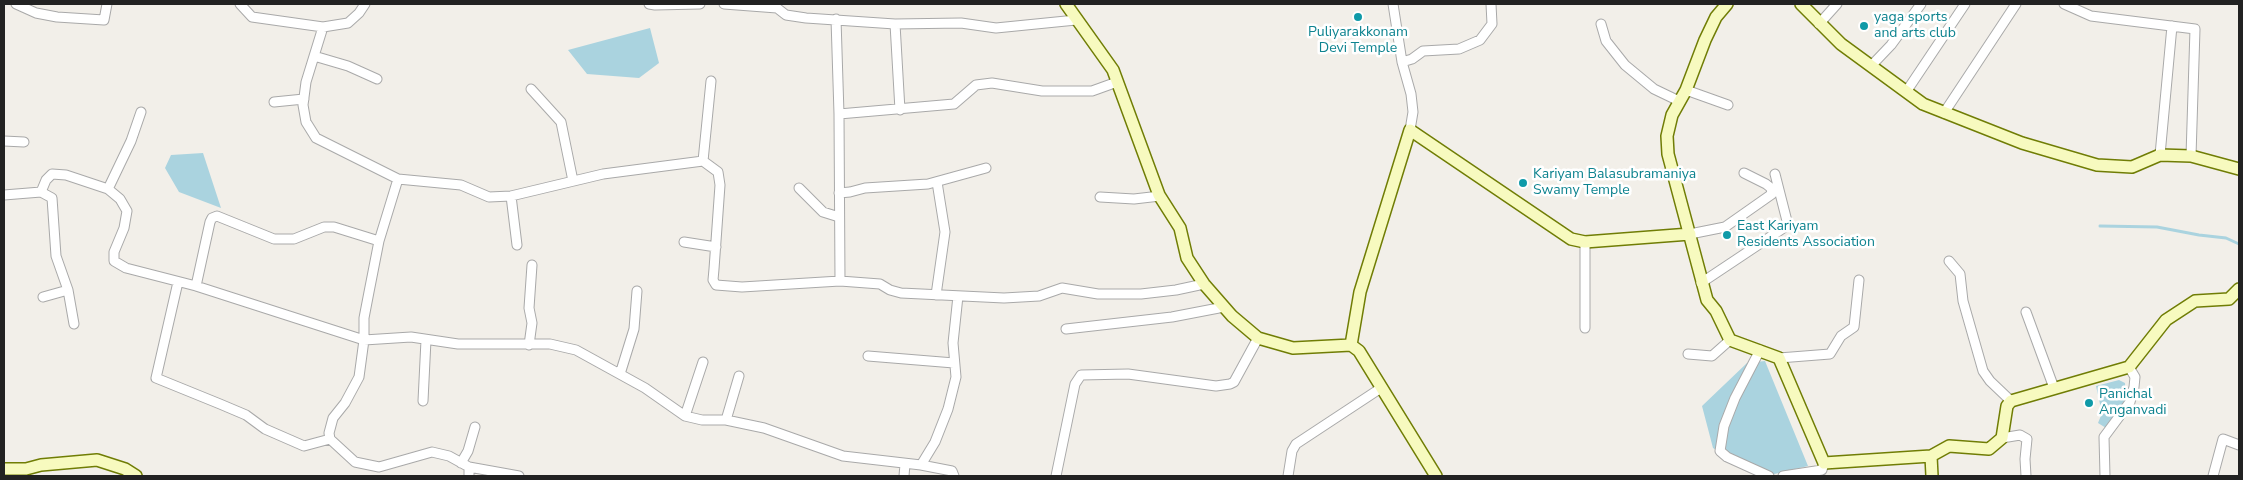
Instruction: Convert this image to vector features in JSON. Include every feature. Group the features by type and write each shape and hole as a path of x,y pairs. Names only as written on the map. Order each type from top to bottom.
{"street":[{"path":"16,4 36,13 57,18 104,20 107,4"},
{"path":"240,4 252,17 323,27 348,23 359,13 365,4"},
{"path":"649,4 700,4"},
{"path":"724,4 777,8 786,15 895,24 961,23 996,28 1076,20"},
{"path":"784,4 786,15"},
{"path":"1066,4 1113,70 1160,196 1180,228 1186,258 1204,284 1224,308 1258,338 1293,348 1351,345 1359,351 1436,476"},
{"path":"1351,345 1360,292 1410,130 1413,112 1411,94 1402,62 1393,4"},
{"path":"1402,62 1412,59 1423,51 1459,50 1480,40 1492,24 1491,4"},
{"path":"1727,4 1716,17 1686,90 1678,101 1668,126 1668,154 1707,300 1716,311 1730,340 1779,358 1830,354 1841,336 1854,327 1859,280"},
{"path":"1801,4 1841,44 1923,104 2022,143 2097,165 2132,167 2160,155 2191,156 2239,169"},
{"path":"1819,24 1837,4"},
{"path":"1871,66 1891,45 1921,4"},
{"path":"1906,92 1965,4"},
{"path":"1944,113 2016,4"},
{"path":"2064,4 2091,16 2195,29 2191,156"},
{"path":"836,19 839,114 840,281"},
{"path":"895,24 900,110"},
{"path":"1601,24 1606,41 1632,72 1654,89 1678,101"},
{"path":"2160,155 2172,26"},
{"path":"323,27 306,82 304,99 306,122 316,138 398,179 461,185 489,197 511,196 603,174 703,161 718,172 720,184 713,280 716,285 742,288 840,281 880,284 890,290 901,293 1004,298 1039,296 1062,288 1098,294 1141,294 1176,290 1204,284"},
{"path":"314,56 348,66 377,79"},
{"path":"703,161 710,80"},
{"path":"839,114 954,104 976,85 992,83 1042,91 1092,91 1117,82"},
{"path":"531,89 561,122 573,182"},
{"path":"1686,90 1728,105"},
{"path":"274,102 304,99"},
{"path":"108,189 131,141 141,112"},
{"path":"1410,130 1571,239 1585,242 1690,234 1725,226 1772,194 1771,188 1766,184 1744,173"},
{"path":"4,141 24,142"},
{"path":"839,192 937,182 986,168"},
{"path":"41,192 46,180 52,174 66,175 108,189 120,199 127,210 124,228 114,252 114,261 126,268 196,286 364,340 411,338 458,344 550,344 576,350 645,388 685,416 702,420 726,420 784,434 843,456 921,465 952,471 954,476"},
{"path":"1701,283 1788,225 1775,174"},
{"path":"398,179 379,241 364,318 364,340 359,377 345,403 333,418 329,433 330,439 355,462 379,467 432,452 449,456 466,469 519,476"},
{"path":"936,295 944,232 937,182"},
{"path":"798,188 812,199 823,212 839,217"},
{"path":"4,195 41,192 52,198 56,256 68,290 74,324"},
{"path":"511,196 516,245"},
{"path":"1100,197 1134,199 1160,196"},
{"path":"196,286 210,222 212,218 217,216 274,239 294,239 324,227 334,227 379,241"},
{"path":"684,242 716,247"},
{"path":"1585,242 1585,328"},
{"path":"1949,261 1960,274 1963,301 1983,372 2011,400"},
{"path":"529,345 532,323 529,308 532,265"},
{"path":"178,282 156,378 220,404 246,416 265,429 304,446 330,439"},
{"path":"43,297 68,290"},
{"path":"2002,438 2007,406 2011,400 2129,367 2166,320 2195,301 2229,299 2239,290"},
{"path":"620,374 634,329 637,291"},
{"path":"921,465 935,442 948,409 956,376 953,343 958,296"},
{"path":"1066,329 1172,317 1224,308"},
{"path":"2026,312 2054,388"},
{"path":"1056,476 1075,384 1081,375 1128,374 1216,386 1230,384 1234,382 1258,338"},
{"path":"423,401 426,340"},
{"path":"1688,354 1712,356 1730,340"},
{"path":"1760,350 1735,398 1724,426 1720,451 1727,457 1769,476"},
{"path":"868,356 954,363"},
{"path":"1779,358 1821,470"},
{"path":"685,416 703,362"},
{"path":"2105,476 2104,437 2130,402 2135,377 2129,367"},
{"path":"726,420 739,376"},
{"path":"1288,476 1292,451 1296,444 1381,388"},
{"path":"466,469 468,451 475,428"},
{"path":"1784,476 1931,456 1949,446 1989,449 2002,438 2020,435 2027,438 2026,476"},
{"path":"2213,476 2223,439 2239,445"},
{"path":"1931,456 1932,476"},
{"path":"4,469 26,473 41,465 97,460 125,469 136,476"},
{"path":"904,476 905,464"}],"water":[{"path":"650,28 659,63 639,78 587,74 568,50"},
{"path":"203,153 221,208 179,192 165,168 171,155"},
{"path":"1765,361 1808,466 1766,476 1756,476 1713,448 1702,406 1747,363"},
{"path":"2119,380 2125,383 2126,402 2106,428 2098,423 2102,413 2096,386"}],"waterway":[{"path":"2100,226 2157,227 2226,238 2239,244"}],"place":[{"name":"Puliyarakkonam Devi Temple","path":"1358,17"},
{"name":"yaga sports and arts club","path":"1864,26"},
{"name":"Kariyam Balasubramaniya Swamy Temple","path":"1523,183"},
{"name":"East Kariyam Residents Association","path":"1727,235"},
{"name":"Panichal Anganvadi","path":"2089,403"}]}
